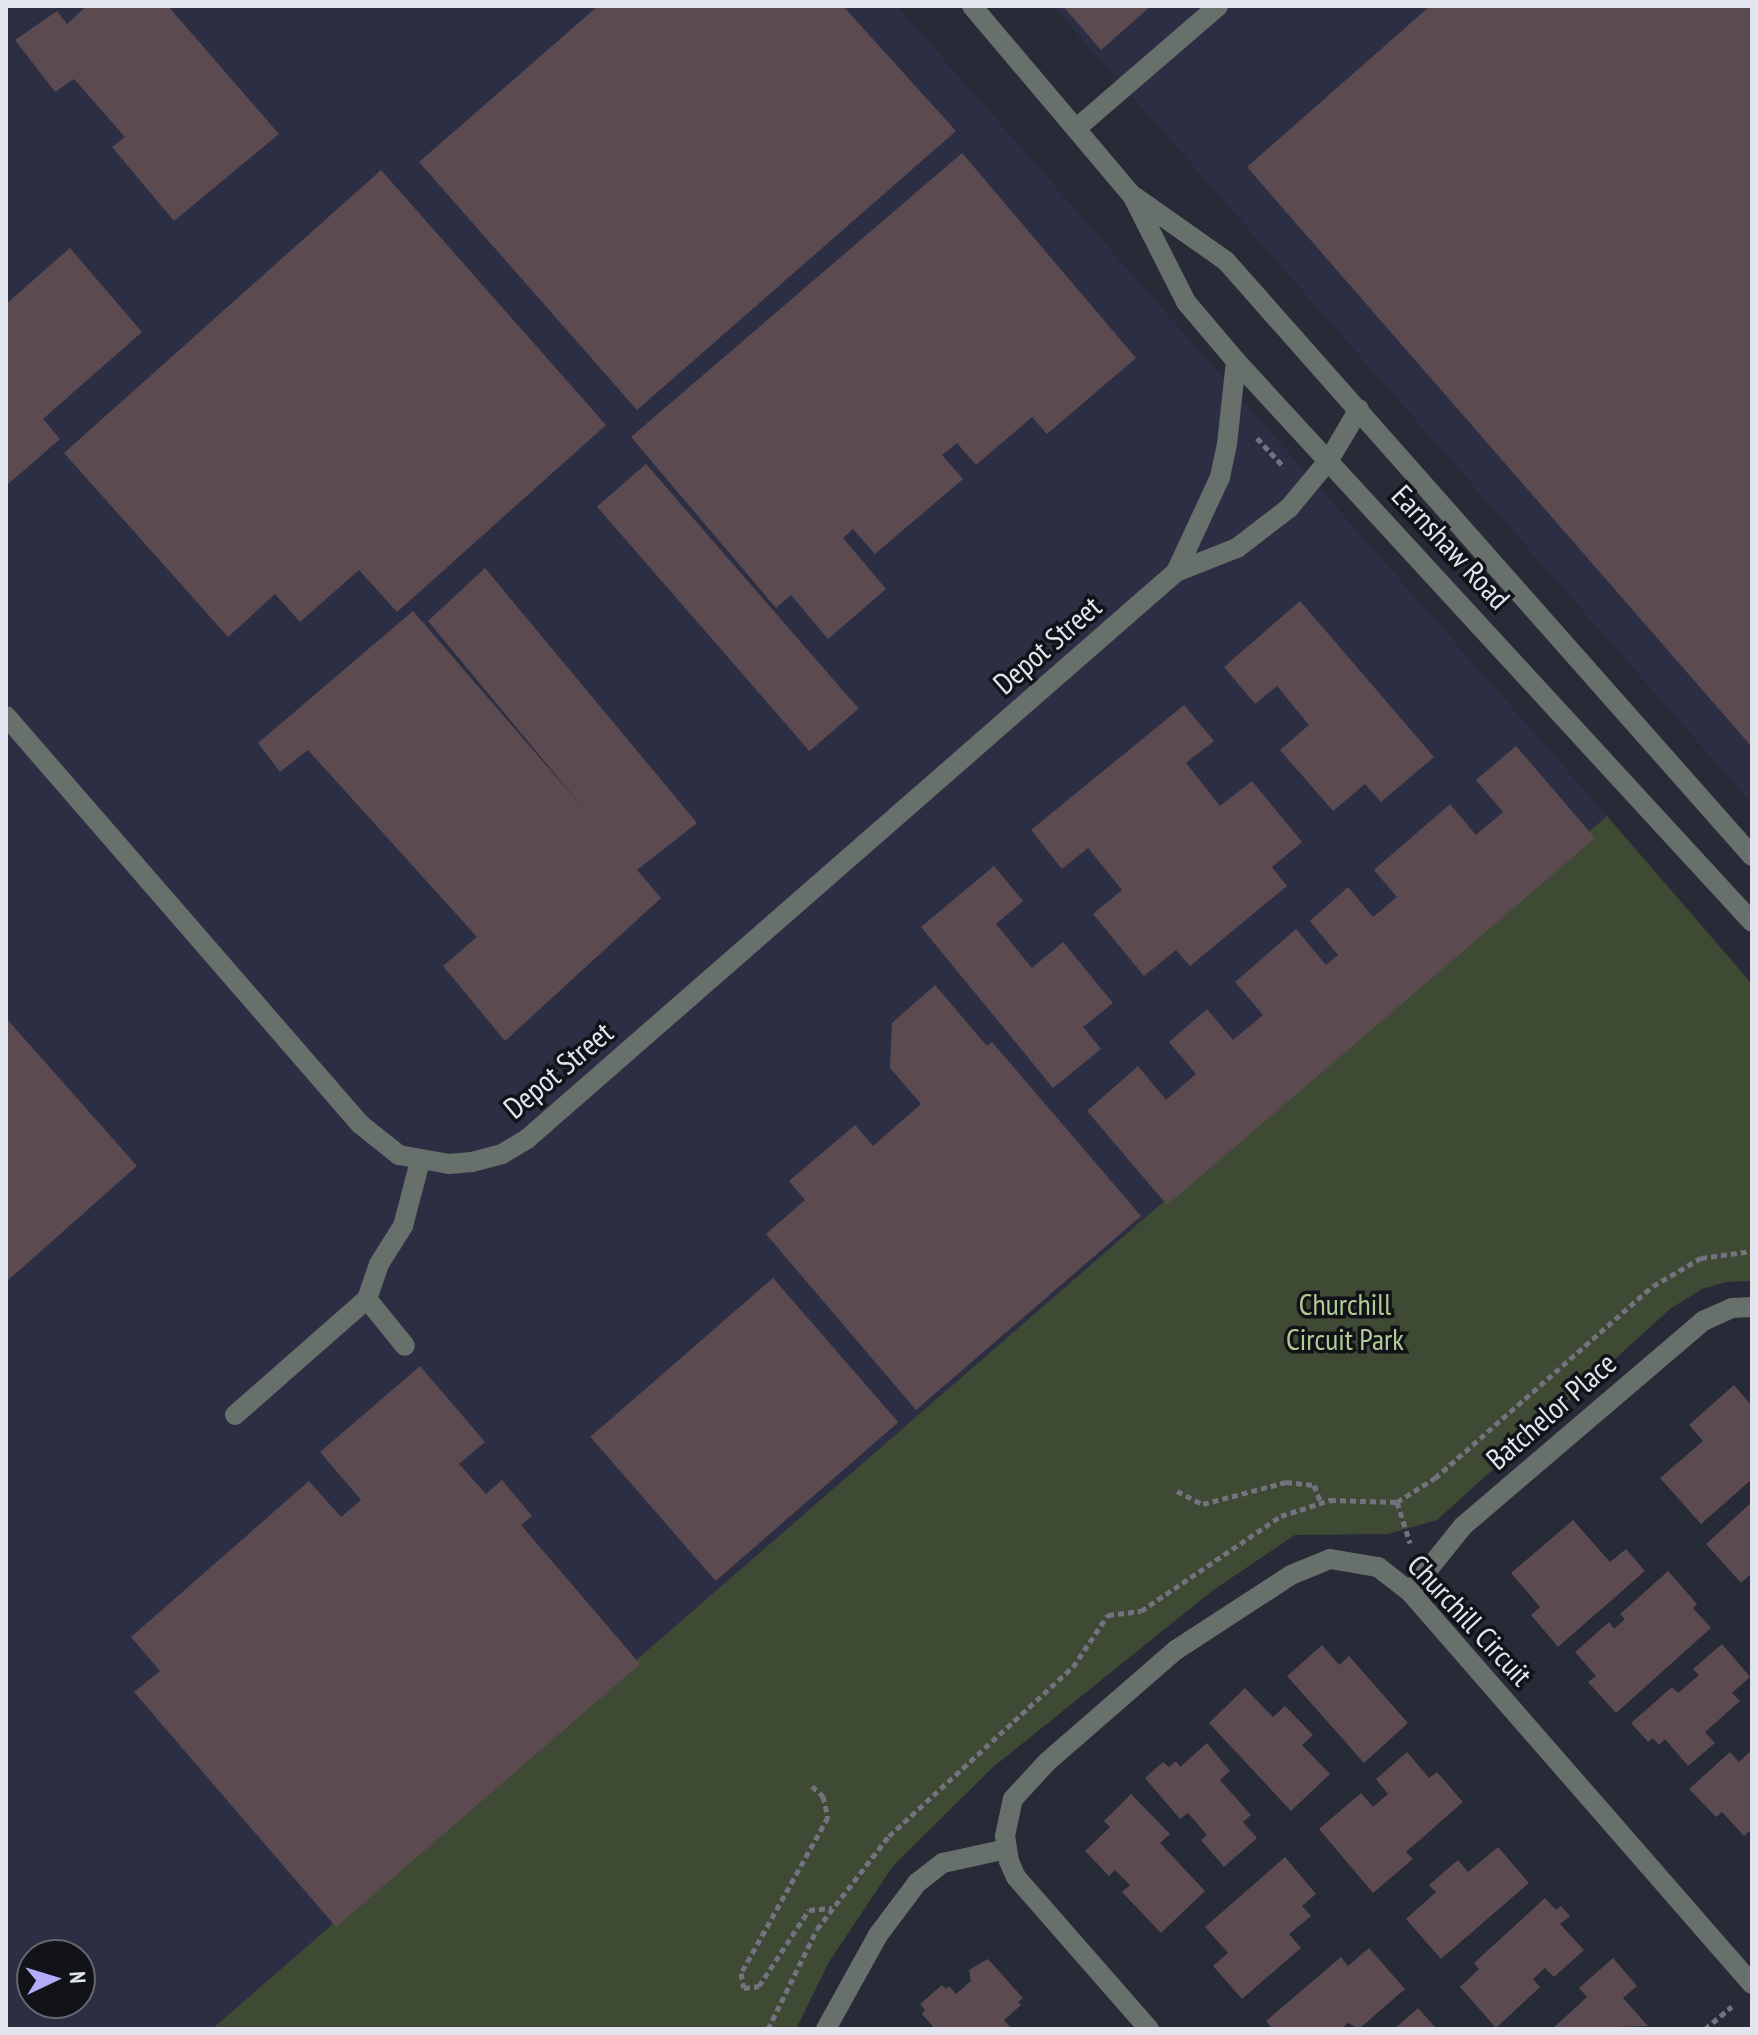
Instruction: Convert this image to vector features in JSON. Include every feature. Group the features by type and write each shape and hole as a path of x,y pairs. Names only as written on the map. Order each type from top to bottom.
{"street":[{"name":"Earnshaw Road","path":"972,6 1078,127 1132,195 1186,302 1236,361 1752,922"},
{"path":"1078,127 1218,6"},
{"name":"Earnshaw Road","path":"1132,195 1226,261 1752,856"},
{"name":"Depot Street","path":"1176,572 1220,477 1227,444 1236,361"},
{"name":"Depot Street","path":"6,716 360,1124 399,1155 420,1161 472,1162 502,1154 527,1139 1176,572 1237,548 1289,508 1329,460 1359,409"},
{"path":"235,1415 367,1299 379,1264 403,1226 420,1161"},
{"path":"367,1299 405,1346"},
{"name":"Batchelor Place","path":"1410,1592 1463,1526 1703,1321 1718,1311 1752,1307"},
{"name":"Churchill Circuit","path":"1006,1849 1006,1819 1023,1785 1176,1650 1230,1611 1291,1575 1330,1559 1378,1567 1410,1592 1752,1984"},
{"path":"826,2029 878,1935 917,1883 943,1863 1006,1849 1021,1883 1149,2029"}],"path":[{"path":"1253,435 1284,467"},
{"path":"1177,1491 1203,1504 1286,1482 1314,1485 1321,1503"},
{"path":"1397,1502 1413,1547"},
{"path":"812,1786 823,1796 828,1817 741,1973 744,1988 759,1986 809,1910 833,1908"},
{"path":"1705,2029 1735,2003"}],"shaded area":[{"path":"6,6 897,6 1607,816 212,2029 6,2029"},
{"path":"1053,6 1752,6 1752,804"}],"green space":[{"name":"Churchill Circuit Park","path":"1607,816 1752,984 1752,1281 1726,1282 1702,1289 1670,1309 1437,1520 1388,1534 1295,1535 1212,1591 992,1768 893,1866 829,1962 796,2029 212,2029"}],"building":[{"path":"87,6 168,6 279,134 174,221 112,147 125,137 74,79 55,92 15,40 57,11 67,24"},
{"path":"598,6 843,6 956,131 637,410 419,162"},
{"path":"1063,6 1151,6 1101,50"},
{"path":"1430,6 1752,6 1752,747 1247,167"},
{"path":"962,153 1136,358 1047,434 1032,417 976,465 957,443 942,455 963,479 875,554 853,529 843,538 886,589 828,639 791,595 776,608 631,437"},
{"path":"381,170 606,425 397,612 359,570 300,622 275,594 228,637 64,453"},
{"path":"70,248 142,332 43,419 60,439 6,486 6,304"},
{"path":"646,464 859,709 810,751 597,507"},
{"path":"485,568 697,823 637,870 661,898 505,1041 443,966 477,937 308,750 280,772 258,743 413,611 584,809 428,621"},
{"path":"1300,601 1434,757 1381,802 1365,784 1333,811 1280,750 1309,725 1277,686 1255,704 1224,667"},
{"path":"1184,705 1214,741 1186,763 1220,806 1252,781 1302,842 1272,867 1287,886 1190,966 1176,950 1144,976 1093,914 1122,890 1088,848 1062,869 1031,830"},
{"path":"1516,746 1595,838 1167,1205 1087,1111 1138,1066 1166,1100 1196,1074 1169,1042 1207,1009 1233,1040 1263,1015 1235,982 1296,929 1326,965 1338,955 1310,921 1348,887 1373,917 1397,897 1374,870 1450,804 1476,835 1503,812 1476,780"},
{"path":"994,866 1023,901 996,924 1032,968 1063,942 1113,1003 1083,1027 1101,1049 1053,1088 921,927"},
{"path":"935,985 987,1046 992,1042 1141,1216 916,1410 766,1234 805,1200 789,1181 855,1125 873,1146 921,1104 890,1068 892,1023"},
{"path":"6,1018 137,1166 6,1282"},
{"path":"773,1278 898,1422 716,1581 590,1437"},
{"path":"420,1366 485,1442 459,1464 486,1494 502,1480 532,1516 521,1525 640,1664 336,1927 134,1692 160,1671 131,1637 309,1481 341,1517 361,1500 320,1452"},
{"path":"1734,1385 1752,1406 1752,1479 1701,1524 1660,1478 1703,1441 1689,1425"},
{"path":"1752,1502 1752,1573 1741,1583 1706,1544"},
{"path":"1573,1520 1610,1562 1626,1549 1645,1571 1558,1647 1531,1615 1540,1607 1511,1573"},
{"path":"1668,1571 1697,1604 1693,1608 1711,1628 1616,1713 1588,1682 1596,1676 1575,1652 1609,1622 1614,1629 1625,1619 1620,1614"},
{"path":"1722,1644 1750,1677 1732,1693 1740,1701 1705,1732 1715,1743 1688,1766 1665,1739 1659,1745 1653,1738 1648,1742 1631,1723 1672,1687 1678,1693 1699,1675 1693,1669"},
{"path":"1322,1645 1339,1665 1349,1656 1408,1723 1364,1763 1287,1676"},
{"path":"1245,1688 1273,1717 1285,1706 1313,1735 1302,1745 1330,1774 1291,1811 1209,1723"},
{"path":"1207,1743 1230,1771 1220,1780 1251,1815 1243,1822 1257,1838 1224,1867 1201,1840 1207,1835 1188,1813 1180,1819 1145,1778 1163,1762 1169,1767 1176,1761 1180,1767"},
{"path":"1752,1750 1752,1829 1744,1836 1722,1812 1716,1817 1689,1789 1730,1752 1739,1762"},
{"path":"1407,1752 1429,1778 1437,1772 1463,1802 1406,1852 1413,1859 1373,1893 1319,1829 1361,1793 1373,1807 1388,1794 1376,1779"},
{"path":"1131,1794 1170,1834 1160,1843 1205,1891 1161,1933 1122,1892 1130,1885 1115,1870 1109,1876 1085,1851 1110,1827 1104,1821"},
{"path":"1498,1847 1529,1883 1441,1959 1406,1919 1436,1892 1429,1885 1458,1860 1468,1872"},
{"path":"1285,1857 1316,1894 1302,1906 1311,1916 1289,1934 1301,1948 1242,1999 1213,1966 1228,1953 1205,1927"},
{"path":"1545,1898 1556,1910 1561,1906 1570,1916 1560,1924 1584,1950 1554,1977 1545,1968 1533,1979 1540,1987 1496,2028 1460,1987 1479,1969 1474,1963"},
{"path":"1369,1948 1405,1989 1359,2029 1348,2023 1341,2029 1273,2029 1266,2021 1341,1957 1348,1966"},
{"path":"1613,1958 1637,1986 1623,1998 1648,2026 1552,2029 1587,1997 1579,1988"},
{"path":"988,1959 1023,1998 1018,2002 1021,2005 1004,2020 1012,2029 935,2029 922,2014 925,2010 920,2004 942,1985 946,1989 949,1986 956,1994 971,1981 969,1970"},
{"path":"1418,2008 1437,2029 1394,2029"}]}
